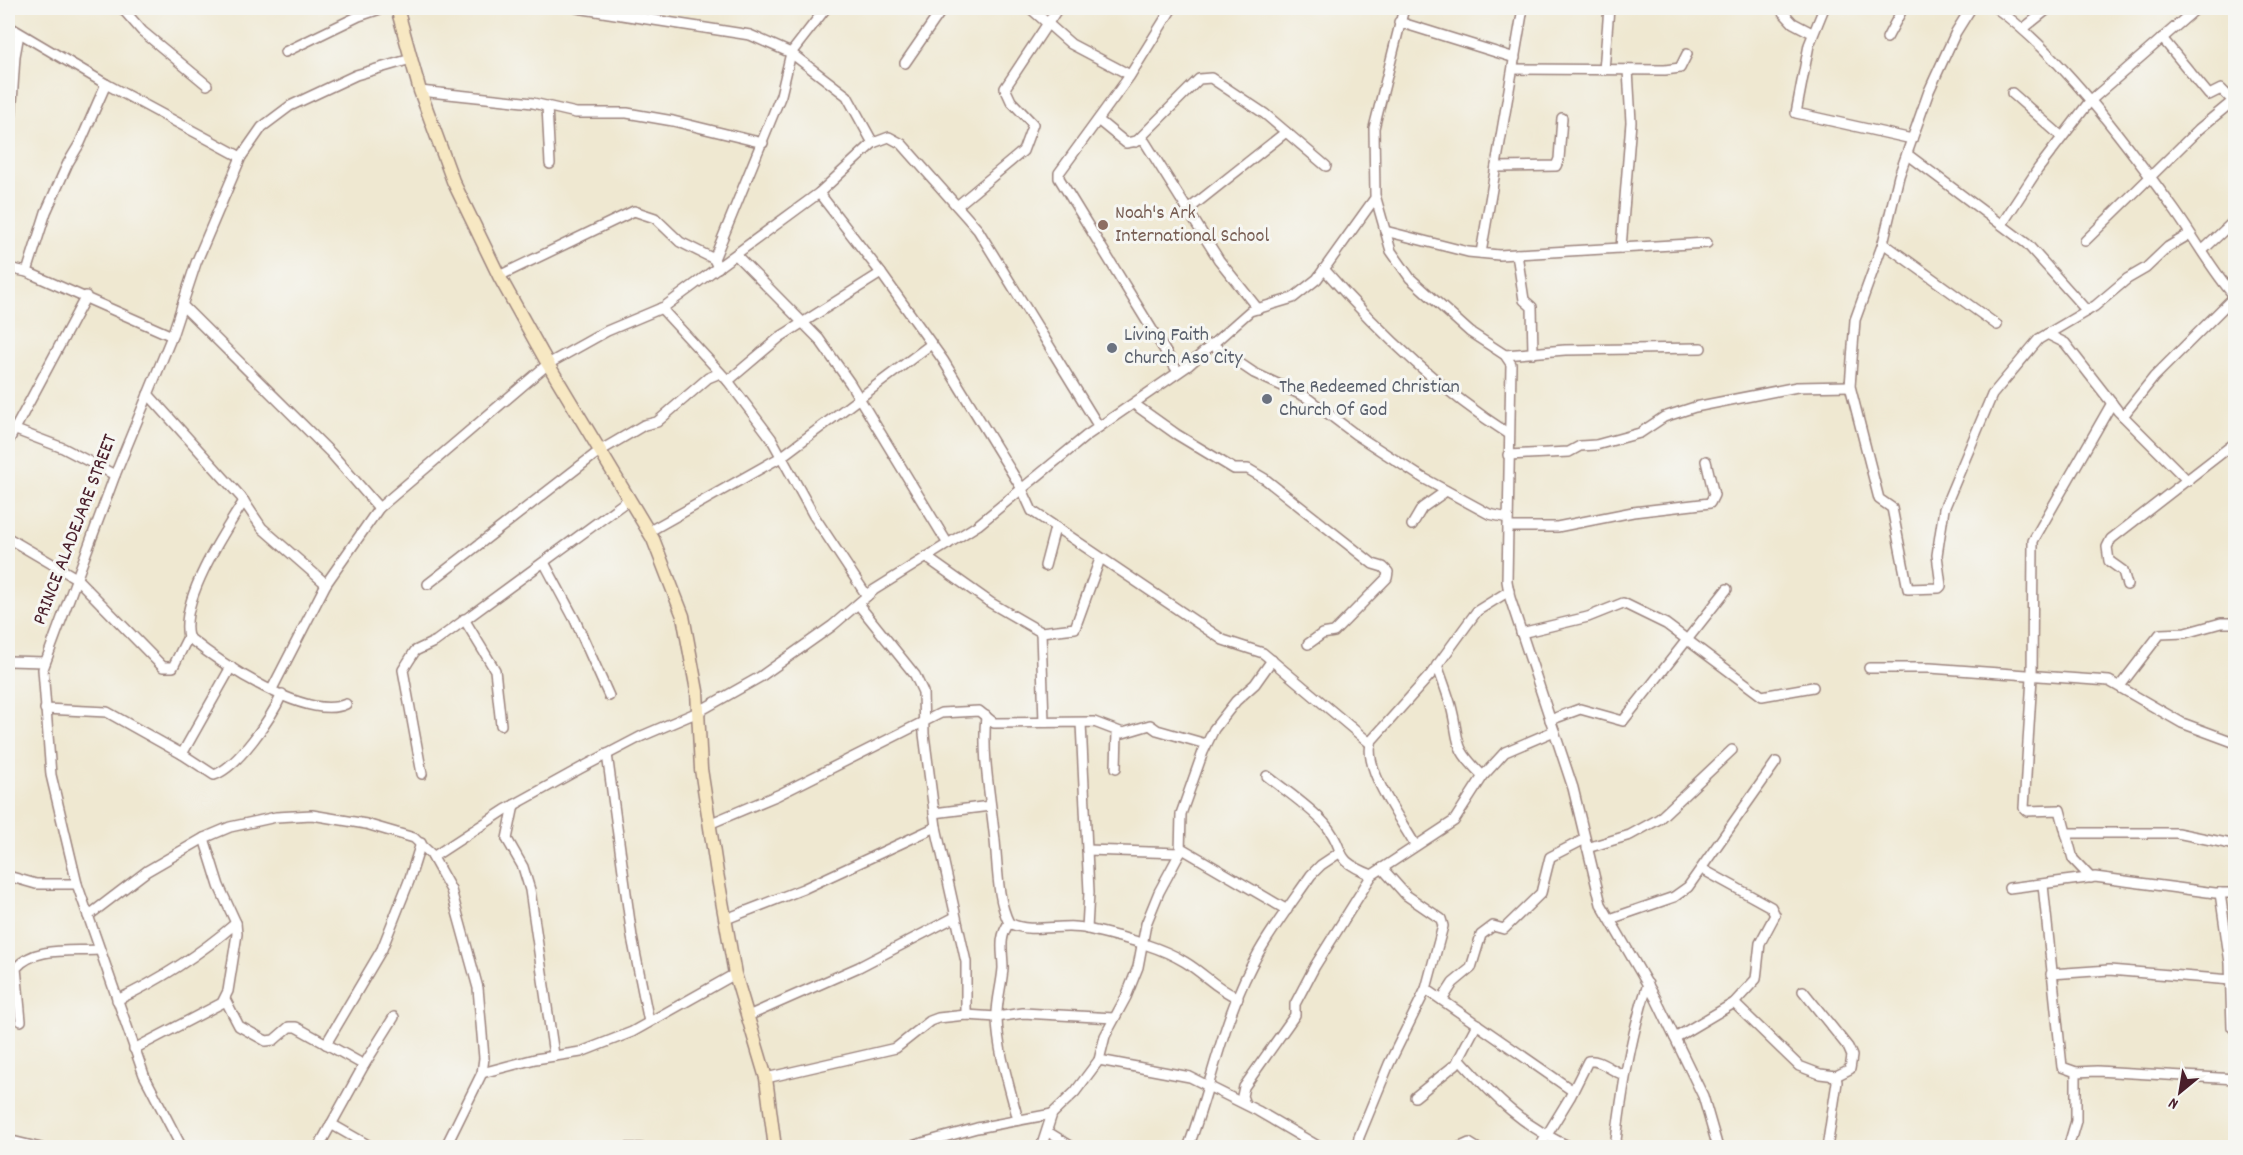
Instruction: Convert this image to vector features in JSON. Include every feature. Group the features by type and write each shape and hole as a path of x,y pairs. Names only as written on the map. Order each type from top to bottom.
{"street":[{"path":"122,8 142,31 207,85"},
{"path":"285,52 359,16 383,8"},
{"path":"397,8 420,91 453,181 499,276 598,452 648,532 683,616 697,691 701,769 709,824 735,974 766,1078 775,1148"},
{"path":"577,8 750,35 791,53 847,96 873,143"},
{"path":"716,264 781,95 791,53 826,8"},
{"path":"905,63 943,8"},
{"path":"1030,8 1049,21 1071,44 1130,75"},
{"path":"957,206 1025,147 1033,124 1011,101 1005,88 1058,8"},
{"path":"1172,8 1130,75 1059,173 1059,178 1178,372"},
{"path":"1404,8 1374,128 1376,198 1385,231 1391,251 1410,278 1470,332 1505,355 1511,364 1508,455 1509,591 1573,788 1601,904 1648,984 1703,1096 1718,1148"},
{"path":"1481,253 1523,8"},
{"path":"1604,70 1609,8"},
{"path":"1779,8 1793,23 1812,33"},
{"path":"1824,8 1812,33 1796,112 1912,139"},
{"path":"1887,38 1903,8"},
{"path":"1971,8 1956,32 1929,91 1907,153 1883,243 1855,320 1850,386 1879,499 1892,508 1905,586 1912,591 1939,588 1941,583 1937,555 1944,509 1992,395 2034,344 2087,311 2127,279 2146,268 2168,247 2190,234"},
{"path":"1996,8 2024,28 2090,101 2150,177 2235,297 2154,377 2123,416"},
{"path":"2024,28 2049,8"},
{"path":"2002,224 2062,137 2090,101 2197,8"},
{"path":"1399,22 1515,58"},
{"path":"8,26 106,84 241,157"},
{"path":"10,133 11,56 19,34"},
{"path":"2085,241 2199,129 2234,103 2221,89 2209,96 2162,38"},
{"path":"1513,69 1680,68 1687,54"},
{"name":"PRINCE ALADEJARE STREET","path":"182,1148 144,1075 98,950 77,884 51,775 42,679 45,662 115,475 172,336 196,262 241,157 262,127 291,106 356,75 411,59"},
{"path":"1622,248 1631,122 1628,70"},
{"path":"1136,142 1174,101 1199,79 1205,77 1220,84 1286,132 1326,166"},
{"path":"27,272 46,212 68,163 81,143 106,84"},
{"path":"420,91 477,95 576,113 627,113 673,121 763,143"},
{"path":"2012,93 2062,137"},
{"path":"547,106 550,164"},
{"path":"1496,167 1556,166 1559,159 1562,118"},
{"path":"1098,120 1126,143 1142,140 1148,145 1219,260 1258,309"},
{"path":"1189,209 1286,132"},
{"path":"272,689 326,584 379,508 548,364 607,331 661,308 716,264 736,255 819,193 873,143 889,137 902,144 978,230 1099,427"},
{"path":"1907,153 2026,244 2087,311"},
{"path":"819,193 881,273 930,345 943,360 1022,489 1032,511 1100,559 1224,640 1249,646 1272,660 1371,744"},
{"path":"433,857 514,805 642,736 698,712 760,677 867,596 978,525 1099,427 1178,372 1243,316 1293,298 1324,269 1376,198"},
{"path":"499,276 634,211 655,218 680,242 716,264"},
{"path":"2202,250 2235,219"},
{"path":"1385,231 1481,253 1517,254 1707,243"},
{"path":"1883,243 1996,325"},
{"path":"1517,254 1524,300 1532,307 1533,352"},
{"path":"736,255 819,339 948,543"},
{"path":"8,267 27,272 172,336"},
{"path":"1324,269 1348,297 1414,360 1483,417 1509,434"},
{"path":"728,381 802,321 881,273"},
{"path":"8,442 11,428 86,297"},
{"path":"182,305 331,453 379,508"},
{"path":"661,308 728,381 771,438 814,516 867,596"},
{"path":"2048,334 2066,343 2123,416 2188,481"},
{"path":"1211,344 1254,373 1306,397 1355,434 1446,490 1508,522 1557,527 1633,512 1710,503 1714,495 1706,461"},
{"path":"648,532 781,457 930,345"},
{"path":"1505,355 1533,352 1701,348"},
{"path":"428,584 598,452 644,425 657,422 708,378 720,373"},
{"path":"1508,455 1569,452 1580,446 1596,446 1640,433 1664,417 1695,407 1797,387 1850,386"},
{"path":"148,394 244,501 262,528 326,584"},
{"path":"2091,878 2075,862 2062,812 2058,809 2027,811 2024,808 2032,677 2033,541 2112,403"},
{"path":"1134,404 1176,434 1234,469 1248,469 1265,479 1373,564 1383,567 1388,572 1387,578 1334,632 1322,634 1308,644"},
{"path":"11,428 63,448 115,475"},
{"path":"2127,585 2122,571 2109,561 2107,547 2127,526 2188,481 2235,442"},
{"path":"1412,525 1422,508 1446,490"},
{"path":"8,538 76,578 163,667 173,667 188,637 185,621 190,601 244,501"},
{"path":"422,774 403,670 415,651 436,641 464,619 545,564 628,501"},
{"path":"1045,566 1055,528"},
{"path":"926,557 991,603 1041,632 1075,628 1100,559"},
{"path":"545,564 575,620 609,696"},
{"path":"1550,720 1580,709 1623,721 1727,589"},
{"path":"1415,845 1378,780 1369,758 1371,744 1437,665 1477,611 1509,591"},
{"path":"858,603 915,675 925,703 923,722 936,827 966,962 966,1015"},
{"path":"1521,633 1595,615 1621,603 1663,623 1762,696 1813,687"},
{"path":"464,619 495,670 501,725"},
{"path":"2120,686 2160,634 2185,633 2235,623"},
{"path":"1041,632 1044,722"},
{"path":"188,637 231,667 298,703 320,708 346,704"},
{"path":"904,1148 1052,1114 1075,1092 1099,1060 1114,1018 1126,997 1137,967 1146,924 1159,892 1181,851 1181,814 1206,744 1214,729 1236,701 1255,684 1272,660"},
{"path":"8,661 45,662"},
{"path":"1437,665 1451,707 1456,742 1465,758 1483,776"},
{"path":"183,754 231,667"},
{"path":"1869,668 1930,668 2109,681 2182,723 2235,743"},
{"path":"45,709 106,712 183,754 210,774 218,774 234,760 273,715 282,694"},
{"path":"925,703 940,713"},
{"path":"709,824 778,795 940,713 979,711 994,723 1099,723 1117,732 1129,732 1150,725 1157,730 1206,744"},
{"path":"986,716 984,735 990,806 1000,890 1009,923"},
{"path":"1080,723 1089,892 1087,929"},
{"path":"1245,1104 1242,1097 1244,1087 1295,1015 1295,1004 1372,875 1454,821 1483,776 1505,752 1554,731"},
{"path":"1116,768 1117,732"},
{"path":"1442,1000 1453,983 1471,968 1483,932 1492,926 1504,929 1541,893 1550,857 1586,844 1630,835 1659,819 1732,750"},
{"path":"607,754 632,937 649,1022"},
{"path":"1610,919 1674,897 1688,887 1776,762"},
{"path":"1267,776 1324,823 1338,842 1339,853 1351,867 1372,875"},
{"path":"514,805 507,839 523,867 530,890 554,1055"},
{"path":"934,813 990,806"},
{"path":"88,916 147,871 204,837 230,827 276,818 312,815 366,824 414,837 433,857 451,890 478,988 484,1058 482,1073 445,1148"},
{"path":"726,919 803,890 936,827"},
{"path":"2067,833 2128,831 2177,833 2235,845"},
{"path":"204,837 219,886 236,923 237,934 225,999 239,1026 266,1041 274,1040 289,1027 296,1027 364,1065"},
{"path":"326,1044 381,949 409,881 421,843"},
{"path":"1087,850 1181,851 1287,910"},
{"path":"1188,1148 1200,1114 1206,1083 1238,998 1258,953 1311,875 1320,865 1339,853"},
{"path":"2069,881 2075,862"},
{"path":"1357,1148 1359,1137 1389,1064 1426,989 1443,926 1441,919 1406,896 1382,868"},
{"path":"1675,1038 1734,1003 1756,979 1760,943 1775,910 1702,869"},
{"path":"8,876 36,884 77,884"},
{"path":"2009,888 2091,878 2130,880 2220,893 2235,893"},
{"path":"2043,885 2062,1067 2076,1072 2097,1071 2235,1079"},
{"path":"2220,893 2230,980 2232,1027 2235,1031"},
{"path":"748,1016 838,977 955,917"},
{"path":"117,1000 146,986 206,949 236,923"},
{"path":"1009,923 1033,928 1087,929 1142,945 1186,962 1218,989 1238,998"},
{"path":"1009,923 1004,930 1001,947 1003,967 997,1017 998,1038 1018,1120"},
{"path":"21,1021 16,968 23,960 37,953 98,950"},
{"path":"2052,974 2109,970 2230,980"},
{"path":"482,1073 554,1055 580,1052 649,1022 735,974"},
{"path":"1615,1148 1625,1075 1639,1009 1648,984"},
{"path":"1426,989 1573,1091"},
{"path":"1734,1003 1799,1066 1836,1076 1850,1069 1852,1056 1836,1028 1803,991"},
{"path":"134,1049 225,999"},
{"path":"766,1078 897,1048 930,1021 966,1015 997,1017 1023,1013 1114,1018"},
{"path":"318,1148 364,1065 394,1017"},
{"path":"1415,1097 1447,1073 1459,1058 1477,1024"},
{"path":"1459,1058 1496,1099 1544,1136 1573,1148"},
{"path":"1099,1060 1190,1077 1206,1083 1321,1148"},
{"path":"1539,1148 1544,1136 1573,1091 1584,1066 1590,1060 1625,1075"},
{"path":"2068,1148 2076,1121 2076,1072"},
{"path":"1827,1148 1836,1076"},
{"path":"1223,1092 1244,1087"},
{"path":"1041,1148 1052,1114"},
{"path":"331,1124 373,1148"},
{"path":"1048,1132 1074,1148"},
{"path":"8,1140 41,1148"},
{"path":"1458,1148 1470,1143 1477,1148"},
{"path":"614,1148 641,1148"}],"place":[{"name":"Noah's Ark International School","path":"1103,225"},
{"name":"Living Faith Church Aso City","path":"1112,348"},
{"name":"The Redeemed Christian Church Of God","path":"1267,399"}]}
